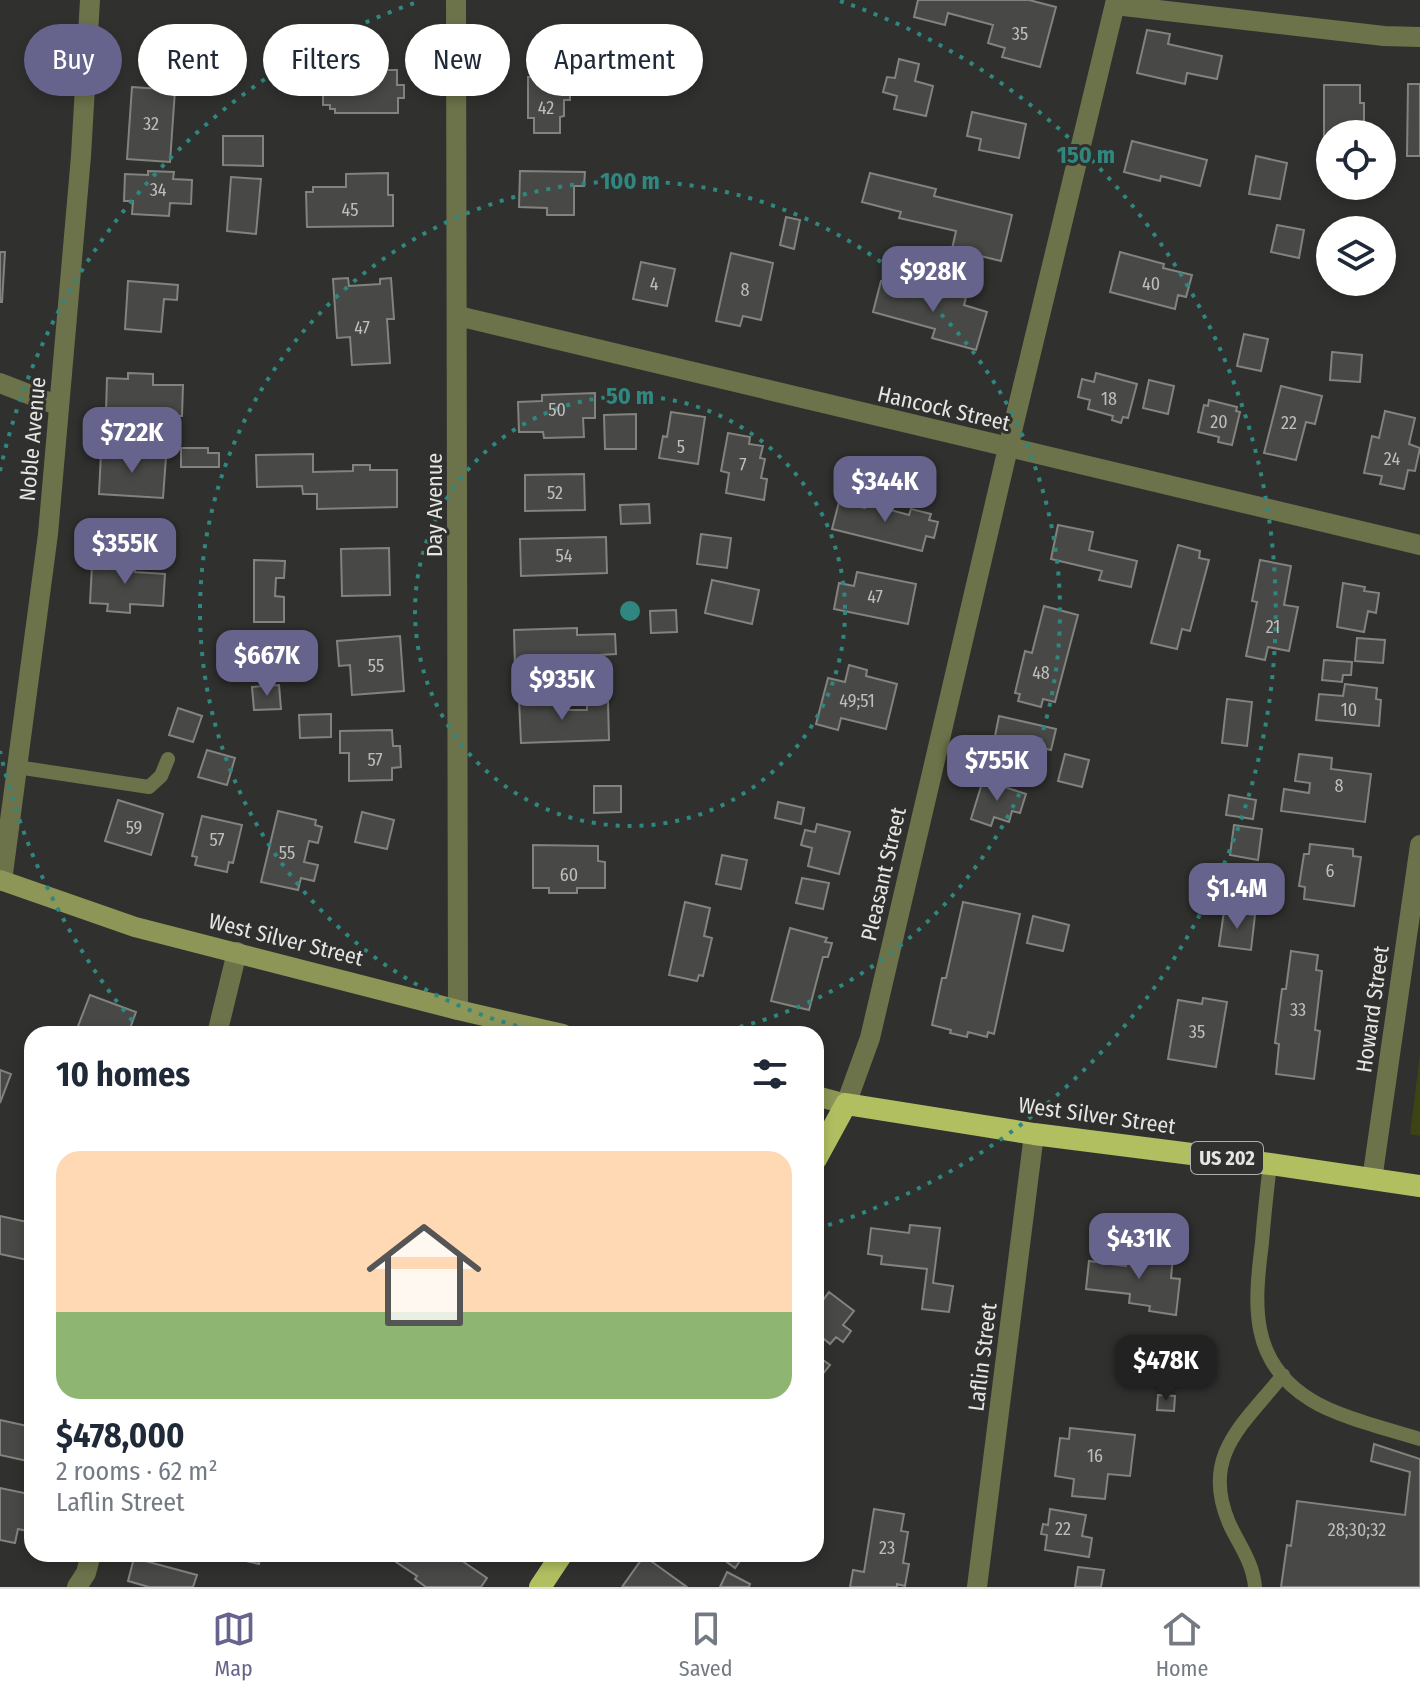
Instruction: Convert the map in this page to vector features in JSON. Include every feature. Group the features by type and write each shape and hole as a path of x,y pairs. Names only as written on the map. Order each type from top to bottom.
{"highway":[{"name":"West Silver Street","path":"846,1104 1034,1134 1420,1186"},
{"path":"824,1144 846,1104"},
{"path":"540,1587 557,1562"}],"main road":[{"name":"West Silver Street","path":"1,881 135,927 528,1026"},
{"name":"West Silver Street","path":"824,1098 846,1104"}],"street":[{"name":"Noble Avenue","path":"1,881 48,534 81,156 90,0"},
{"name":"Day Avenue","path":"456,0 458,1010"},
{"path":"1116,2 1384,36 1420,37"},
{"name":"Pleasant Street","path":"846,1104 870,1038 1116,2"},
{"name":"Hancock Street","path":"458,316 1420,545"},
{"path":"0,383 59,406"},
{"name":"Howard Street","path":"1372,1180 1420,845"},
{"path":"219,1026 237,952"},
{"name":"Laflin Street","path":"977,1587 1034,1134"},
{"path":"77,1587 89,1562"}],"lane":[{"path":"17,767 149,787 161,776 168,759"},
{"path":"1270,1164 1257,1283 1261,1336 1269,1357 1296,1389 1311,1400 1420,1439"},
{"path":"1255,1587 1251,1565 1228,1522 1219,1477 1231,1438 1283,1375"}],"green space":[{"path":"1420,1054 1420,1136 1410,1134"}],"building":[{"path":"918,0 1029,0 1056,7 1040,67 1002,57 1005,48 988,43 993,25 948,13 945,25 914,17"},
{"path":"1147,30 1170,34 1168,44 1222,56 1217,79 1187,73 1185,84 1137,73"},
{"path":"899,59 919,64 915,81 933,86 926,116 894,109 897,96 883,92 887,77 895,78"},
{"path":"389,70 397,70 397,85 404,85 404,98 398,98 398,113 335,113 330,105 323,105 323,96 389,96"},
{"path":"1408,84 1420,84 1420,156 1407,156"},
{"path":"1324,85 1360,85 1364,120 1324,120"},
{"path":"132,87 138,87 138,96 175,96 170,162 127,159"},
{"path":"528,96 570,96 570,100 564,100 560,133 534,133 534,118 528,118"},
{"path":"972,112 1026,124 1019,158 979,150 981,139 967,136"},
{"path":"223,136 263,136 263,166 223,165"},
{"path":"1132,141 1207,160 1200,186 1161,176 1160,181 1124,172"},
{"path":"1256,156 1287,163 1280,199 1249,194"},
{"path":"148,171 174,172 173,179 192,180 191,204 170,203 169,216 132,214 133,201 124,201 125,174 148,175"},
{"path":"520,171 585,172 584,186 574,186 574,215 547,215 547,208 519,207"},
{"path":"388,173 388,195 393,195 393,226 307,227 306,192 313,192 313,187 346,187 346,174"},
{"path":"870,173 936,189 934,196 1012,215 1001,261 952,249 956,231 899,218 901,212 862,202"},
{"path":"231,177 261,179 256,234 227,231"},
{"path":"786,217 800,220 794,249 780,245"},
{"path":"1277,225 1304,230 1299,258 1271,252"},
{"path":"0,252 5,252 2,302 0,302"},
{"path":"1120,252 1192,275 1186,297 1178,295 1175,309 1110,292"},
{"path":"731,253 773,263 761,320 743,316 740,326 716,321"},
{"path":"641,262 675,269 667,306 633,299"},
{"path":"348,278 349,286 380,284 380,279 391,278 394,319 387,319 390,363 352,365 350,337 337,338 333,279"},
{"path":"128,281 178,285 177,300 164,299 161,332 125,329"},
{"path":"881,281 942,298 944,292 966,298 964,305 987,312 976,350 932,338 935,329 873,312"},
{"path":"1244,334 1268,339 1261,371 1237,366"},
{"path":"1332,352 1362,355 1360,382 1330,380"},
{"path":"128,373 153,374 153,385 183,385 182,416 170,416 170,409 149,408 149,414 106,413 107,378 128,379"},
{"path":"1096,373 1137,384 1128,418 1123,417 1121,423 1112,420 1113,416 1088,409 1090,400 1078,397 1082,379 1094,382"},
{"path":"1149,380 1174,386 1168,414 1143,408"},
{"path":"1281,386 1322,396 1315,424 1306,422 1296,460 1264,453"},
{"path":"595,393 595,418 583,418 584,437 544,438 543,432 519,432 518,402 542,401 542,395"},
{"path":"1209,400 1237,407 1236,411 1240,412 1232,445 1218,442 1219,437 1198,432 1204,405 1208,406"},
{"path":"1385,411 1415,418 1409,444 1420,448 1415,471 1408,470 1404,489 1380,484 1382,476 1364,473 1372,436 1379,438"},
{"path":"671,412 705,417 698,464 659,458 663,436 667,437"},
{"path":"636,414 636,449 605,449 604,415"},
{"path":"728,433 750,437 749,444 763,446 760,458 765,459 761,478 767,479 764,500 726,493 729,473 721,471"},
{"path":"181,448 208,448 208,453 219,453 219,467 181,467"},
{"path":"101,453 166,457 163,498 99,494"},
{"path":"313,454 313,472 353,471 353,465 370,465 370,470 397,470 397,507 317,509 317,494 303,494 302,486 257,487 256,455"},
{"path":"584,474 585,510 525,511 525,475"},
{"path":"868,496 889,502 887,509 909,515 911,509 931,514 929,520 938,522 934,538 926,536 922,551 832,529 839,502 865,508"},
{"path":"649,504 650,523 621,524 620,505"},
{"path":"1058,525 1093,532 1089,550 1137,561 1131,587 1099,580 1102,571 1051,559"},
{"path":"701,534 731,538 727,568 697,564"},
{"path":"606,537 607,573 521,576 520,539"},
{"path":"1178,545 1200,551 1199,558 1209,560 1190,631 1182,629 1177,649 1151,643"},
{"path":"389,548 390,595 342,596 341,549"},
{"path":"112,559 135,560 135,572 165,574 163,606 130,604 130,613 107,611 108,604 90,603 92,565 111,566"},
{"path":"254,560 285,561 284,578 276,578 275,596 284,597 284,622 254,622"},
{"path":"1260,560 1291,566 1284,605 1298,607 1289,651 1268,647 1265,660 1246,656 1257,602 1252,601"},
{"path":"857,572 916,584 908,624 834,609 839,583 854,586"},
{"path":"712,580 759,590 752,624 705,613"},
{"path":"1343,583 1379,593 1376,613 1368,611 1364,632 1337,627"},
{"path":"1044,606 1078,615 1055,702 1043,699 1041,707 1018,701 1020,694 1015,693 1025,651 1032,653"},
{"path":"676,610 677,632 651,633 650,611"},
{"path":"577,628 577,635 615,634 616,654 599,655 599,671 536,672 536,667 515,668 514,630"},
{"path":"400,636 404,691 352,695 350,665 339,666 337,641"},
{"path":"1357,638 1385,640 1383,663 1355,661"},
{"path":"1324,660 1352,662 1351,675 1343,675 1342,682 1322,680"},
{"path":"849,665 867,670 866,676 897,684 886,729 841,718 838,730 816,724 828,678 845,682"},
{"path":"1345,684 1377,688 1376,699 1381,700 1379,726 1316,720 1319,694 1343,696"},
{"path":"279,685 281,709 254,710 252,687"},
{"path":"567,699 568,710 587,710 587,703 608,702 609,740 521,743 519,700"},
{"path":"1227,699 1252,702 1247,746 1222,743"},
{"path":"178,708 202,716 193,742 169,735"},
{"path":"331,714 331,737 300,738 299,715"},
{"path":"999,716 1056,729 1051,750 1037,747 1036,756 993,746"},
{"path":"392,730 393,746 400,746 401,767 392,768 392,780 349,781 349,753 340,753 340,731"},
{"path":"207,750 235,758 227,785 198,777"},
{"path":"1065,754 1089,760 1082,787 1058,781"},
{"path":"1299,754 1332,758 1331,769 1371,774 1365,822 1281,811 1284,789 1309,793 1310,783 1295,781"},
{"path":"983,780 1026,794 1020,813 1012,811 1009,822 994,817 991,826 971,819"},
{"path":"594,786 621,786 621,812 594,813"},
{"path":"1229,795 1256,800 1253,819 1226,815"},
{"path":"118,800 163,814 151,855 105,841"},
{"path":"778,802 804,808 801,824 775,818"},
{"path":"278,811 316,820 315,825 322,827 318,843 309,841 304,862 318,865 314,881 301,878 298,890 261,882"},
{"path":"362,812 394,820 387,849 355,842"},
{"path":"202,816 242,825 233,863 229,862 227,872 195,865 197,857 192,856"},
{"path":"817,824 850,832 839,874 808,866 812,848 801,845 805,830 815,832"},
{"path":"1234,825 1262,829 1258,860 1230,855"},
{"path":"1310,844 1353,849 1353,856 1361,857 1354,906 1304,899 1305,887 1299,886 1304,854 1309,854"},
{"path":"533,845 598,846 598,861 605,862 605,888 577,888 577,893 549,893 549,888 533,888"},
{"path":"722,855 747,860 741,889 716,884"},
{"path":"802,878 829,883 823,909 796,903"},
{"path":"685,902 710,908 704,936 712,938 703,976 699,975 697,981 669,975"},
{"path":"963,902 1020,914 994,1034 988,1032 987,1037 968,1032 967,1037 932,1025"},
{"path":"1224,911 1255,915 1251,950 1219,946"},
{"path":"1033,916 1069,925 1063,951 1027,943"},
{"path":"790,928 827,938 825,942 832,943 828,957 823,957 809,1010 771,1001"},
{"path":"1291,951 1318,955 1316,970 1322,971 1315,1030 1320,1031 1314,1079 1276,1074 1279,1044 1275,1043"},
{"path":"90,995 136,1012 131,1026 78,1026"},
{"path":"1203,998 1227,1002 1216,1067 1168,1059 1178,1000 1202,1004"},
{"path":"0,1070 11,1074 0,1103"},
{"path":"0,1216 24,1221 24,1259 0,1254"},
{"path":"910,1225 940,1228 933,1283 953,1286 949,1312 922,1309 927,1269 881,1264 882,1256 868,1254 871,1228 909,1233"},
{"path":"1128,1251 1173,1257 1171,1278 1180,1279 1176,1315 1149,1311 1150,1306 1129,1303 1130,1294 1086,1289 1089,1261 1126,1266"},
{"path":"829,1292 854,1311 843,1325 851,1331 843,1342 836,1337 830,1344 824,1339 824,1299"},
{"path":"1158,1395 1175,1396 1174,1411 1157,1410"},
{"path":"0,1420 24,1425 24,1460 0,1455"},
{"path":"1070,1428 1135,1435 1130,1476 1108,1474 1105,1499 1072,1496 1074,1479 1055,1476 1060,1438 1069,1439"},
{"path":"1374,1444 1420,1459 1420,1587 1281,1587 1297,1501 1405,1515 1410,1472 1371,1461"},
{"path":"0,1488 24,1493 24,1530 18,1529 15,1543 0,1540"},
{"path":"874,1509 904,1514 901,1531 908,1532 903,1563 909,1564 905,1586 850,1587 853,1570 864,1572"},
{"path":"1050,1509 1086,1515 1082,1536 1092,1538 1089,1557 1045,1550 1047,1535 1041,1534 1043,1524 1048,1525"},
{"path":"133,1562 149,1562 197,1575 193,1587 149,1587 128,1581"},
{"path":"396,1562 464,1562 487,1578 481,1587 426,1587 415,1579 417,1576"},
{"path":"640,1562 652,1562 687,1587 622,1587"},
{"path":"1078,1567 1104,1570 1101,1587 1075,1587"},
{"path":"727,1572 750,1584 749,1587 720,1587"}]}
